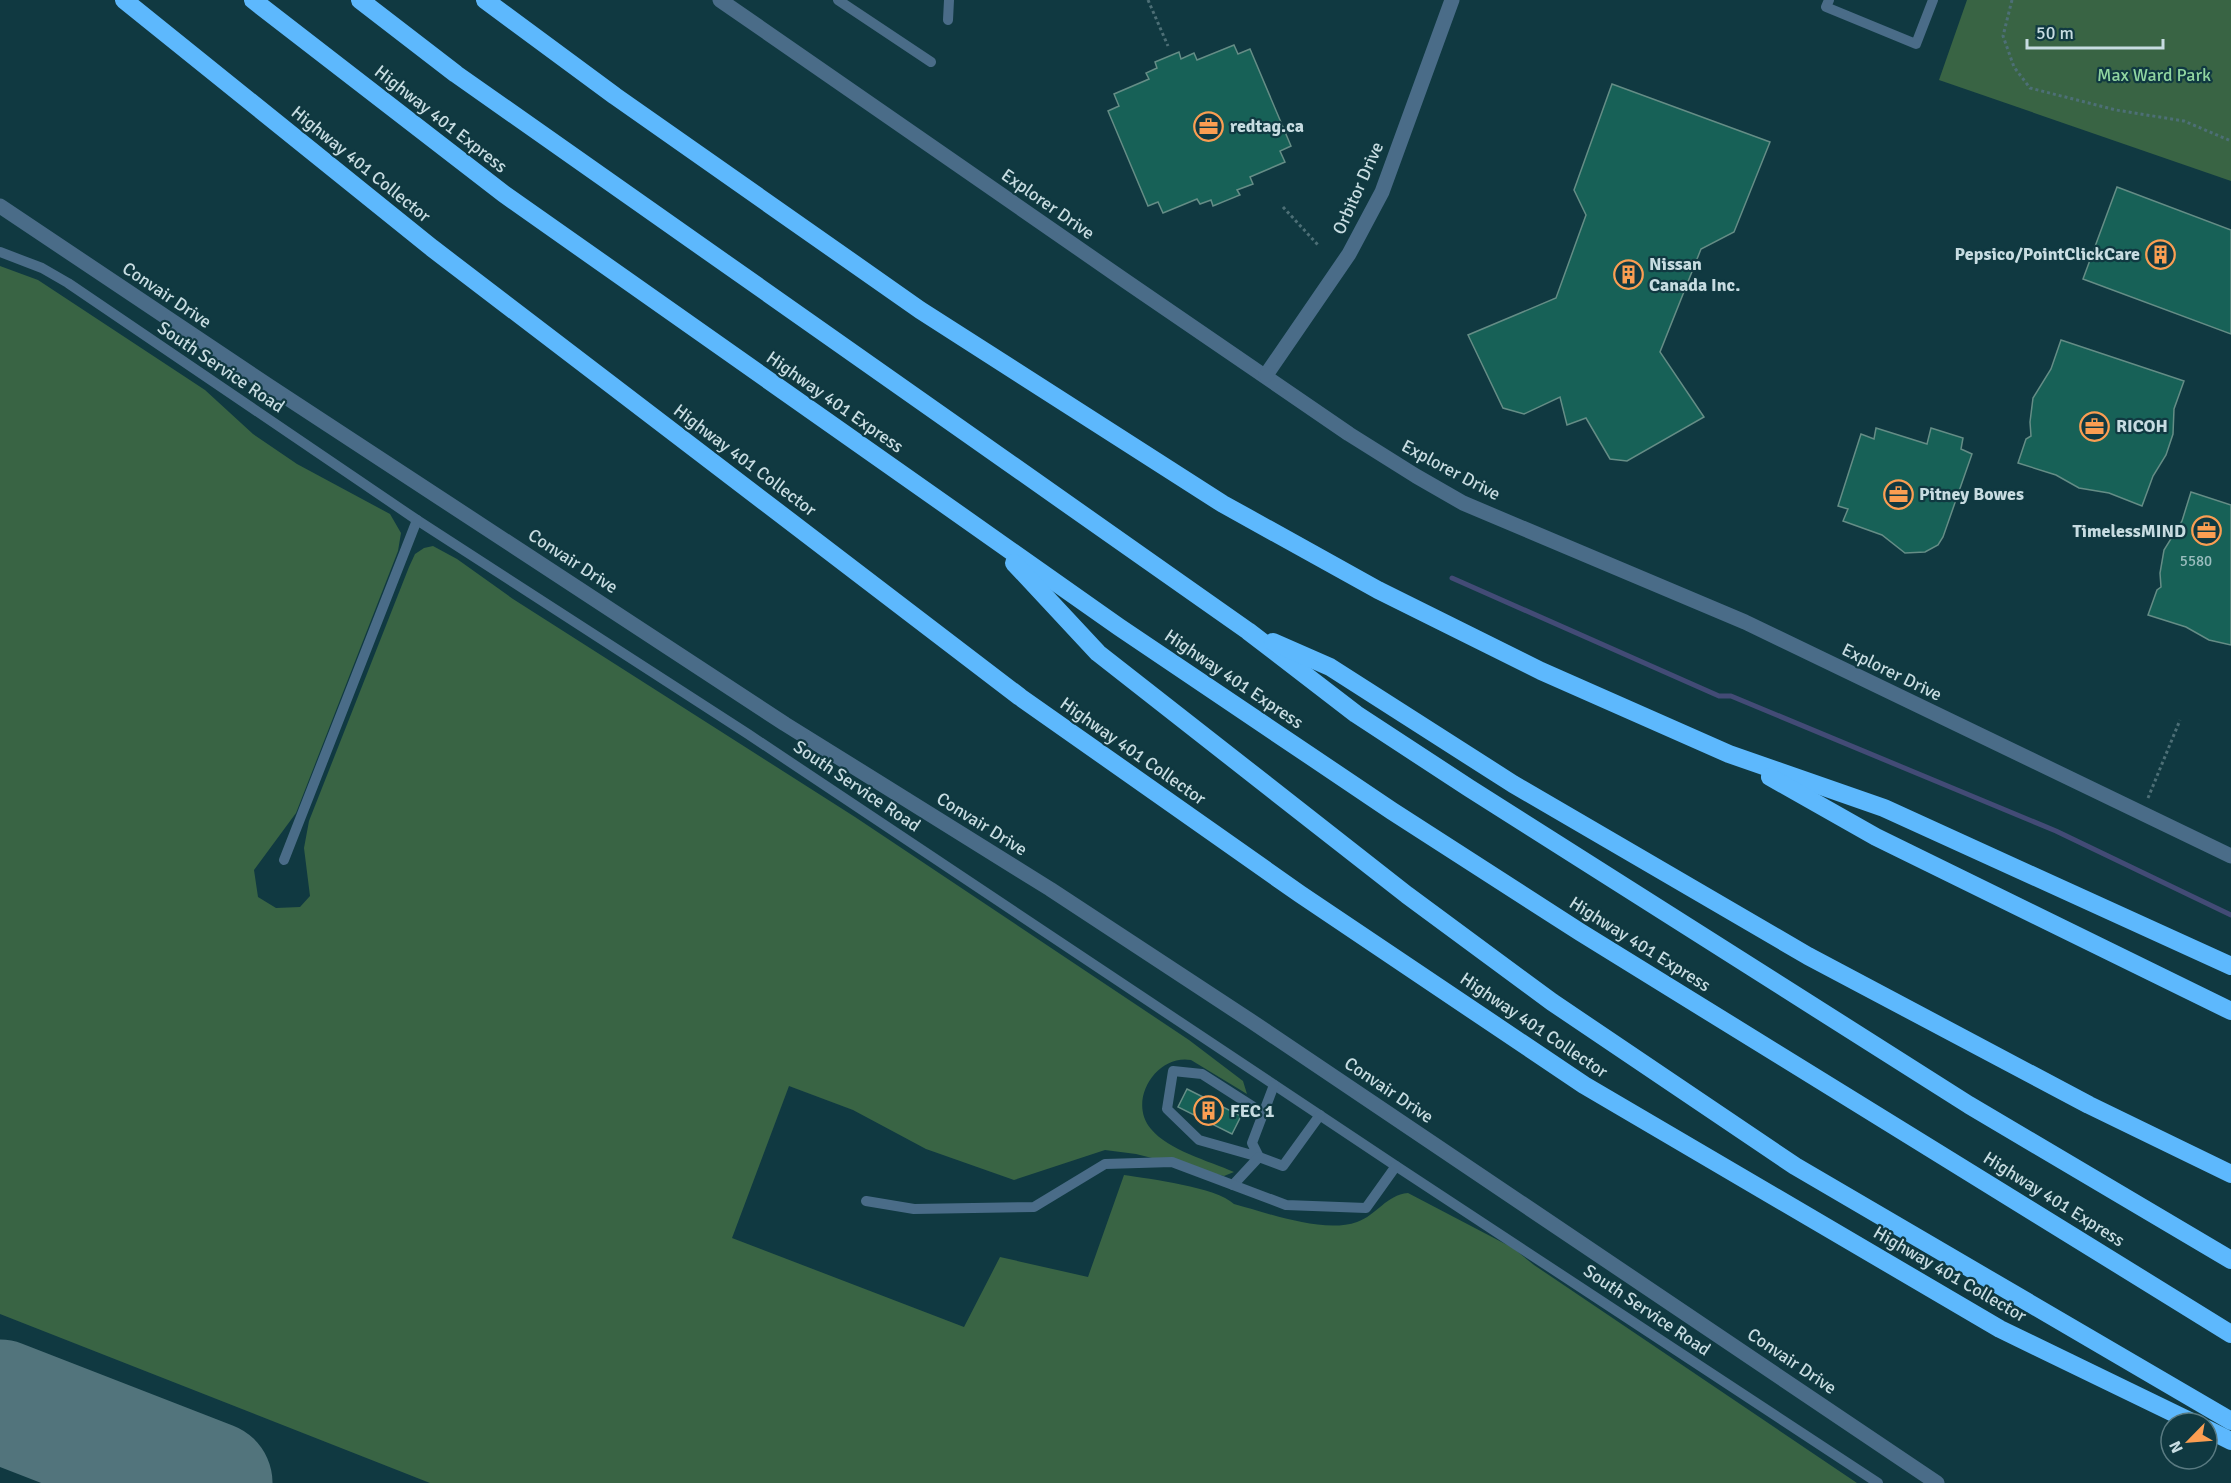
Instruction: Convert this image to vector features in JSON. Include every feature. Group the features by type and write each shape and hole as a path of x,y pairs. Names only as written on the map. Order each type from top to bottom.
{"highway":[{"name":"Highway 401 Collector","path":"124,0 432,248 1001,682 1300,894 1584,1085 2000,1329 2169,1411"},
{"name":"Highway 401 Express","path":"253,0 504,194 990,538 1392,811 1570,925 2231,1334"},
{"name":"Highway 401 Express","path":"360,0 456,74 1248,632 1356,714 1969,1105 2231,1260"},
{"path":"485,0 615,96 920,310 1223,504 1378,590 1541,672 1729,754 1884,808 2231,966"},
{"path":"990,538 1098,653 1407,895 1552,1002 1795,1166 2231,1421"},
{"path":"1248,632 1330,667 1513,784 1808,956 2089,1105 2231,1173"},
{"path":"1729,754 1876,837 2231,1011"}],"street":[{"name":"Explorer Drive","path":"720,0 1349,434 1463,502 1744,622 2231,856"},
{"name":"Orbitor Drive","path":"1266,375 1350,254 1382,192 1452,0"},
{"name":"Convair Drive","path":"0,206 268,386 785,724 1050,889 1251,1021 1938,1483"}],"lane":[{"path":"838,0 931,62"},
{"path":"948,20 949,0"},
{"path":"1829,0 1826,7 1916,44 1933,0"},
{"name":"South Service Road","path":"0,252 42,268 68,283 417,520 748,734 1396,1166 1527,1250 1878,1483"},
{"path":"284,860 417,520"},
{"path":"1263,1113 1202,1074 1173,1071 1167,1109 1199,1140 1283,1166 1320,1115"},
{"path":"1259,1157 1252,1143 1274,1085"},
{"path":"1233,1185 1259,1157"},
{"path":"866,1201 914,1209 1034,1206 1105,1164 1172,1162 1286,1205 1366,1208 1396,1166"}],"path":[{"path":"1148,0 1168,46"},
{"path":"2012,0 2003,36 2014,67 2030,88 2116,110 2184,121 2231,141"},
{"path":"1283,207 1318,245"},
{"path":"2142,813 2180,720"}],"green space":[{"name":"Max Ward Park","path":"1967,0 2231,0 2231,181 1939,80"},
{"path":"0,266 38,280 205,390 253,434 297,464 390,514 401,533 398,551 296,813 254,870 258,897 276,908 300,907 310,896 304,848 309,821 409,567 415,554 424,548 433,546 457,559 513,599 855,817 1189,1040 1243,1081 1247,1094 1191,1060 1178,1060 1167,1064 1149,1082 1144,1093 1142,1106 1144,1118 1151,1129 1178,1149 1234,1172 1224,1176 1136,1154 1105,1150 1014,1180 926,1149 853,1110 789,1086 732,1238 964,1327 1000,1257 1088,1277 1124,1175 1198,1188 1225,1198 1234,1204 1296,1221 1328,1226 1357,1222 1394,1197 1408,1193 1513,1248 1534,1265 1857,1483 430,1483 0,1314"}],"building":[{"path":"1234,45 1238,54 1250,49 1291,146 1280,151 1285,162 1250,177 1253,184 1237,190 1240,195 1213,206 1211,200 1200,204 1197,199 1163,213 1158,202 1148,206 1108,111 1119,106 1114,94 1149,79 1146,73 1157,68 1155,62 1179,52 1181,59 1194,53 1197,60"},
{"name":"Nissan Canada Inc.","path":"1612,84 1770,142 1734,232 1701,249 1660,352 1704,417 1627,461 1610,459 1586,418 1567,425 1560,397 1524,414 1503,408 1468,335 1556,298 1586,215 1574,190"},
{"name":"Pepsico/PointClickCare","path":"2117,187 2231,230 2231,334 2083,279"},
{"path":"2061,340 2184,381 2174,409 2173,434 2166,455 2153,476 2142,506 2109,493 2079,488 2056,475 2018,463 2026,439 2031,436 2033,398 2051,369"},
{"path":"1876,428 1927,444 1931,428 1963,438 1961,449 1972,454 1943,537 1938,545 1925,552 1905,553 1882,535 1843,521 1848,509 1838,506 1861,434 1874,439"},
{"path":"2191,492 2231,505 2231,645 2209,640 2186,627 2148,615 2157,590 2161,587 2160,573 2164,550 2182,521"},
{"name":"FEC 1","path":"1187,1089 1241,1116 1232,1134 1178,1107"}],"waterway":[{"path":"1452,578 1719,696 1731,696 2056,831 2231,915"}],"taxiway":[{"path":"0,1397 70,1425"},
{"path":"0,1434 188,1483"}],"runway":[{"path":"0,1401 211,1483"}],"place":[{"name":"redtag.ca","path":"1209,126"},
{"name":"Pepsico/PointClickCare","path":"2161,254"},
{"name":"Nissan Canada Inc.","path":"1628,274"},
{"name":"RICOH","path":"2095,426"},
{"name":"Pitney Bowes","path":"1898,494"},
{"name":"TimelessMIND","path":"2207,531"},
{"name":"FEC 1","path":"1209,1111"}]}
